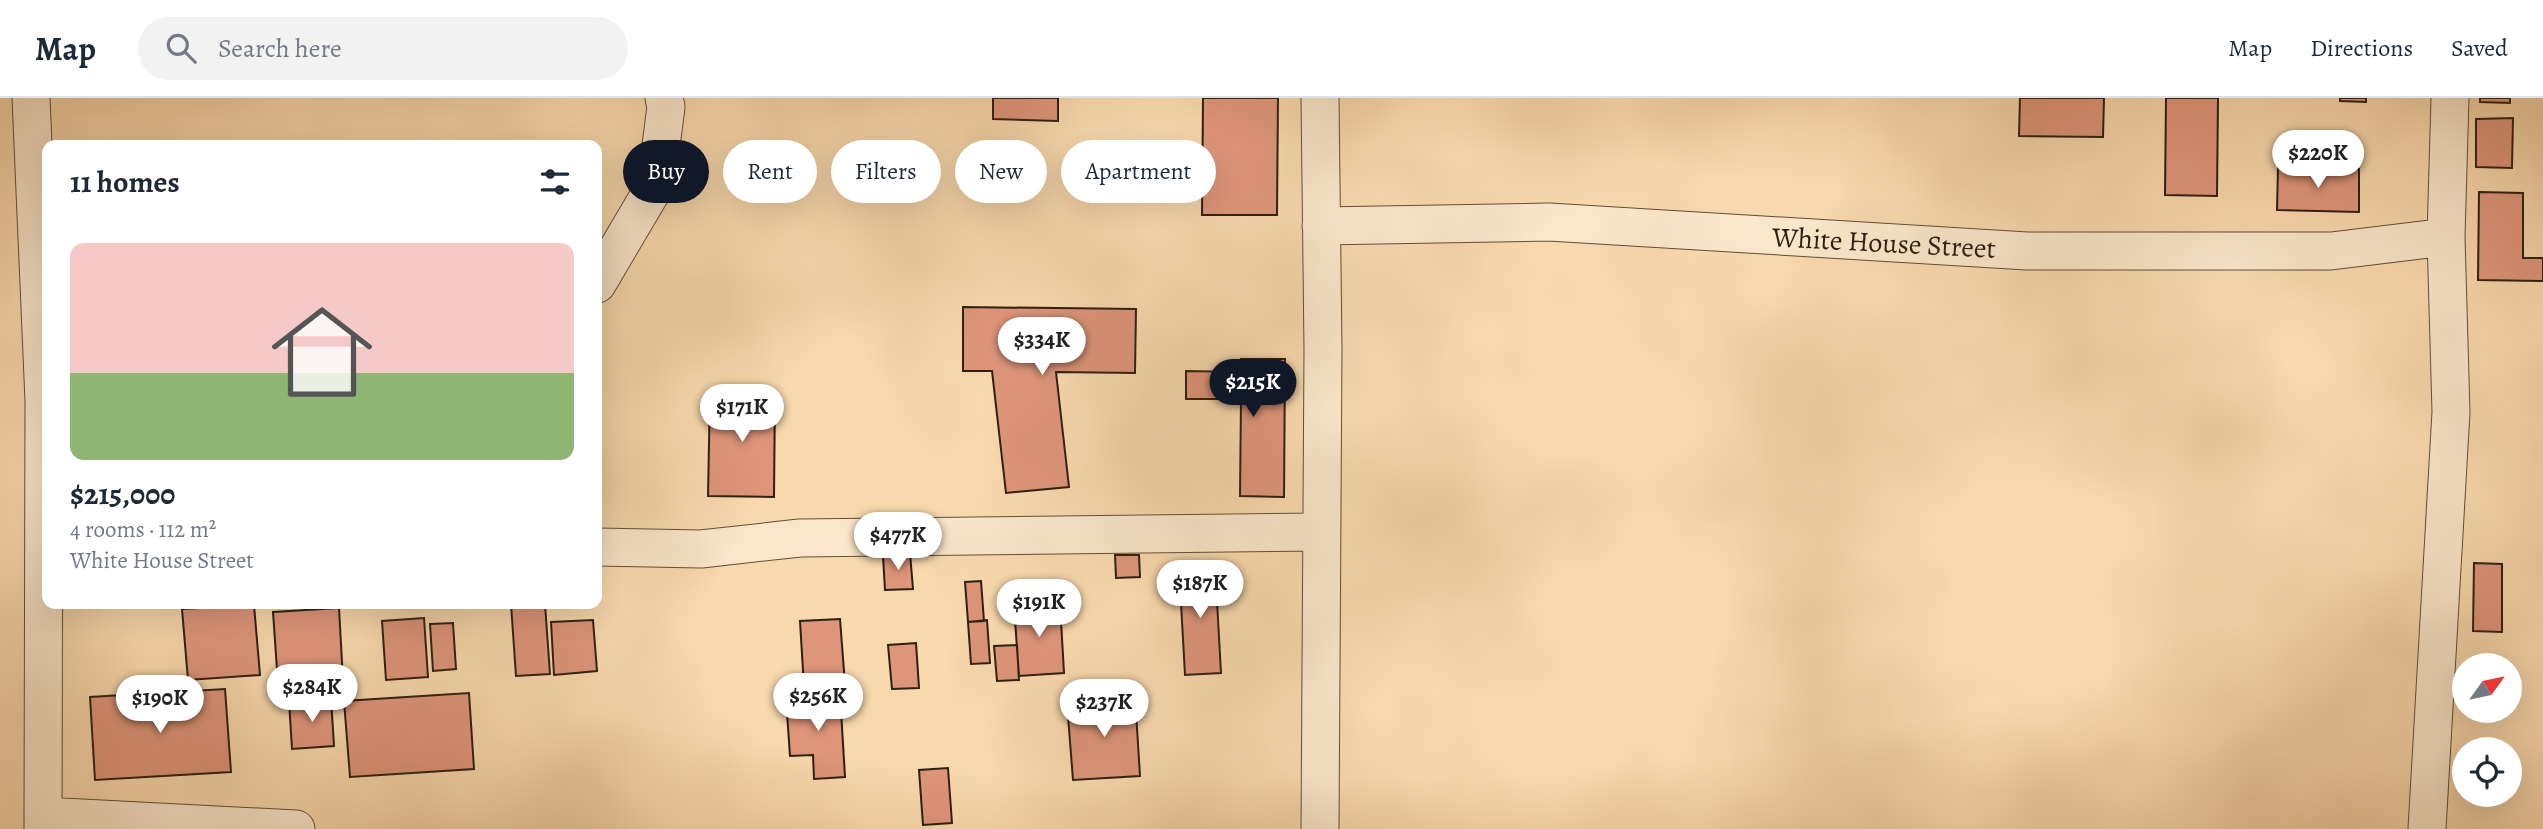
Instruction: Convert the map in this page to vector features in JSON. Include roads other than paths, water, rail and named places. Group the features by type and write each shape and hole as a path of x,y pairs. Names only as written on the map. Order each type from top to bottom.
{"street":[{"path":"31,98 42,337"},
{"path":"602,276 656,184 666,107 664,98"},
{"path":"1320,98 1320,829"},
{"path":"2427,829 2451,412 2446,237 2450,98"},
{"name":"White House Street","path":"1321,226 1549,222 2027,251 2331,251 2446,237"},
{"path":"602,547 701,549 800,538 1321,533"},
{"path":"44,609 43,822 296,829"}]}
